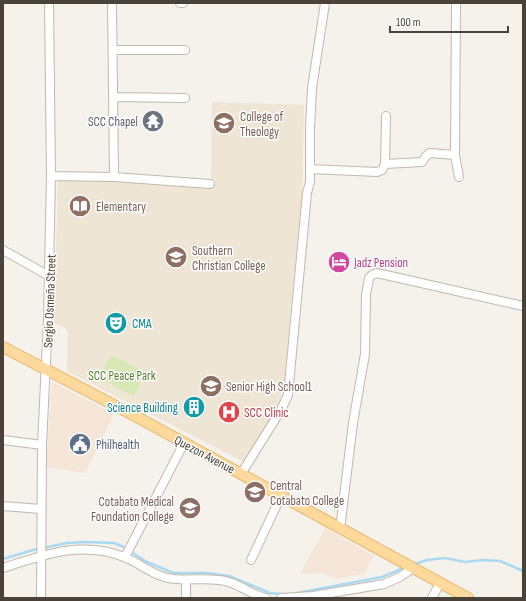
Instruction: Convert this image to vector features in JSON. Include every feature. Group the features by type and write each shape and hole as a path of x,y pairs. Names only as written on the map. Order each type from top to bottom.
{"main road":[{"name":"Quezon Avenue","path":"3,347 242,474 468,598"}],"street":[{"name":"Sergio Osmeña Street","path":"41,598 42,445 50,276 51,176 49,3"},
{"path":"112,3 114,178"},
{"path":"242,474 281,410 288,395 307,193 310,182 312,88 325,3"},
{"path":"456,3 455,155 458,176"},
{"path":"113,50 185,50"},
{"path":"113,97 185,98"},
{"path":"310,169 377,172 382,170 385,164 386,116"},
{"path":"385,164 422,162 430,153 455,155"},
{"path":"51,176 210,184"},
{"path":"3,250 50,276"},
{"path":"340,529 353,423 365,354 366,295 369,278 372,274 377,273 523,306"},
{"path":"3,440 42,445"},
{"path":"128,553 184,443"},
{"path":"251,560 282,496"},
{"path":"3,506 41,510"},
{"path":"3,568 57,551 76,549 128,553 155,574 173,579 224,580 257,597 266,598"},
{"path":"281,598 334,596 384,584 400,577 414,568"},
{"path":"186,580 186,598"},
{"path":"432,598 440,583"}],"shaded area":[{"name":"Southern Christian College","path":"212,102 304,105 302,195 283,392 276,411 244,462 67,371 68,330 54,323 58,179 211,186"},
{"path":"52,382 114,414 85,473 46,467"},
{"path":"325,528 374,556 364,574 334,579 322,573 300,574"}],"green space":[{"name":"SCC Peace Park","path":"111,355 145,372 134,396 99,378"}],"waterway":[{"path":"3,559 33,550 67,543 114,543 124,547 145,561 173,573 207,573 229,576 270,593 282,594"},
{"path":"412,565 427,560 445,558 465,562 483,560 500,561 523,571"},
{"path":"292,594 382,577 406,567"}],"place":[{"name":"SCC Chapel","path":"153,121"},
{"name":"College of Theology","path":"224,123"},
{"name":"Elementary","path":"80,206"},
{"name":"Southern Christian College","path":"176,257"},
{"name":"Jadz Pension","path":"339,262"},
{"name":"CMA","path":"116,323"},
{"name":"Senior High School1","path":"211,386"},
{"name":"Science Building","path":"194,407"},
{"name":"SCC Clinic","path":"229,412"},
{"name":"Philhealth","path":"80,444"},
{"name":"Central Cotabato College","path":"255,492"},
{"name":"Cotabato Medical Foundation College","path":"190,508"}]}
